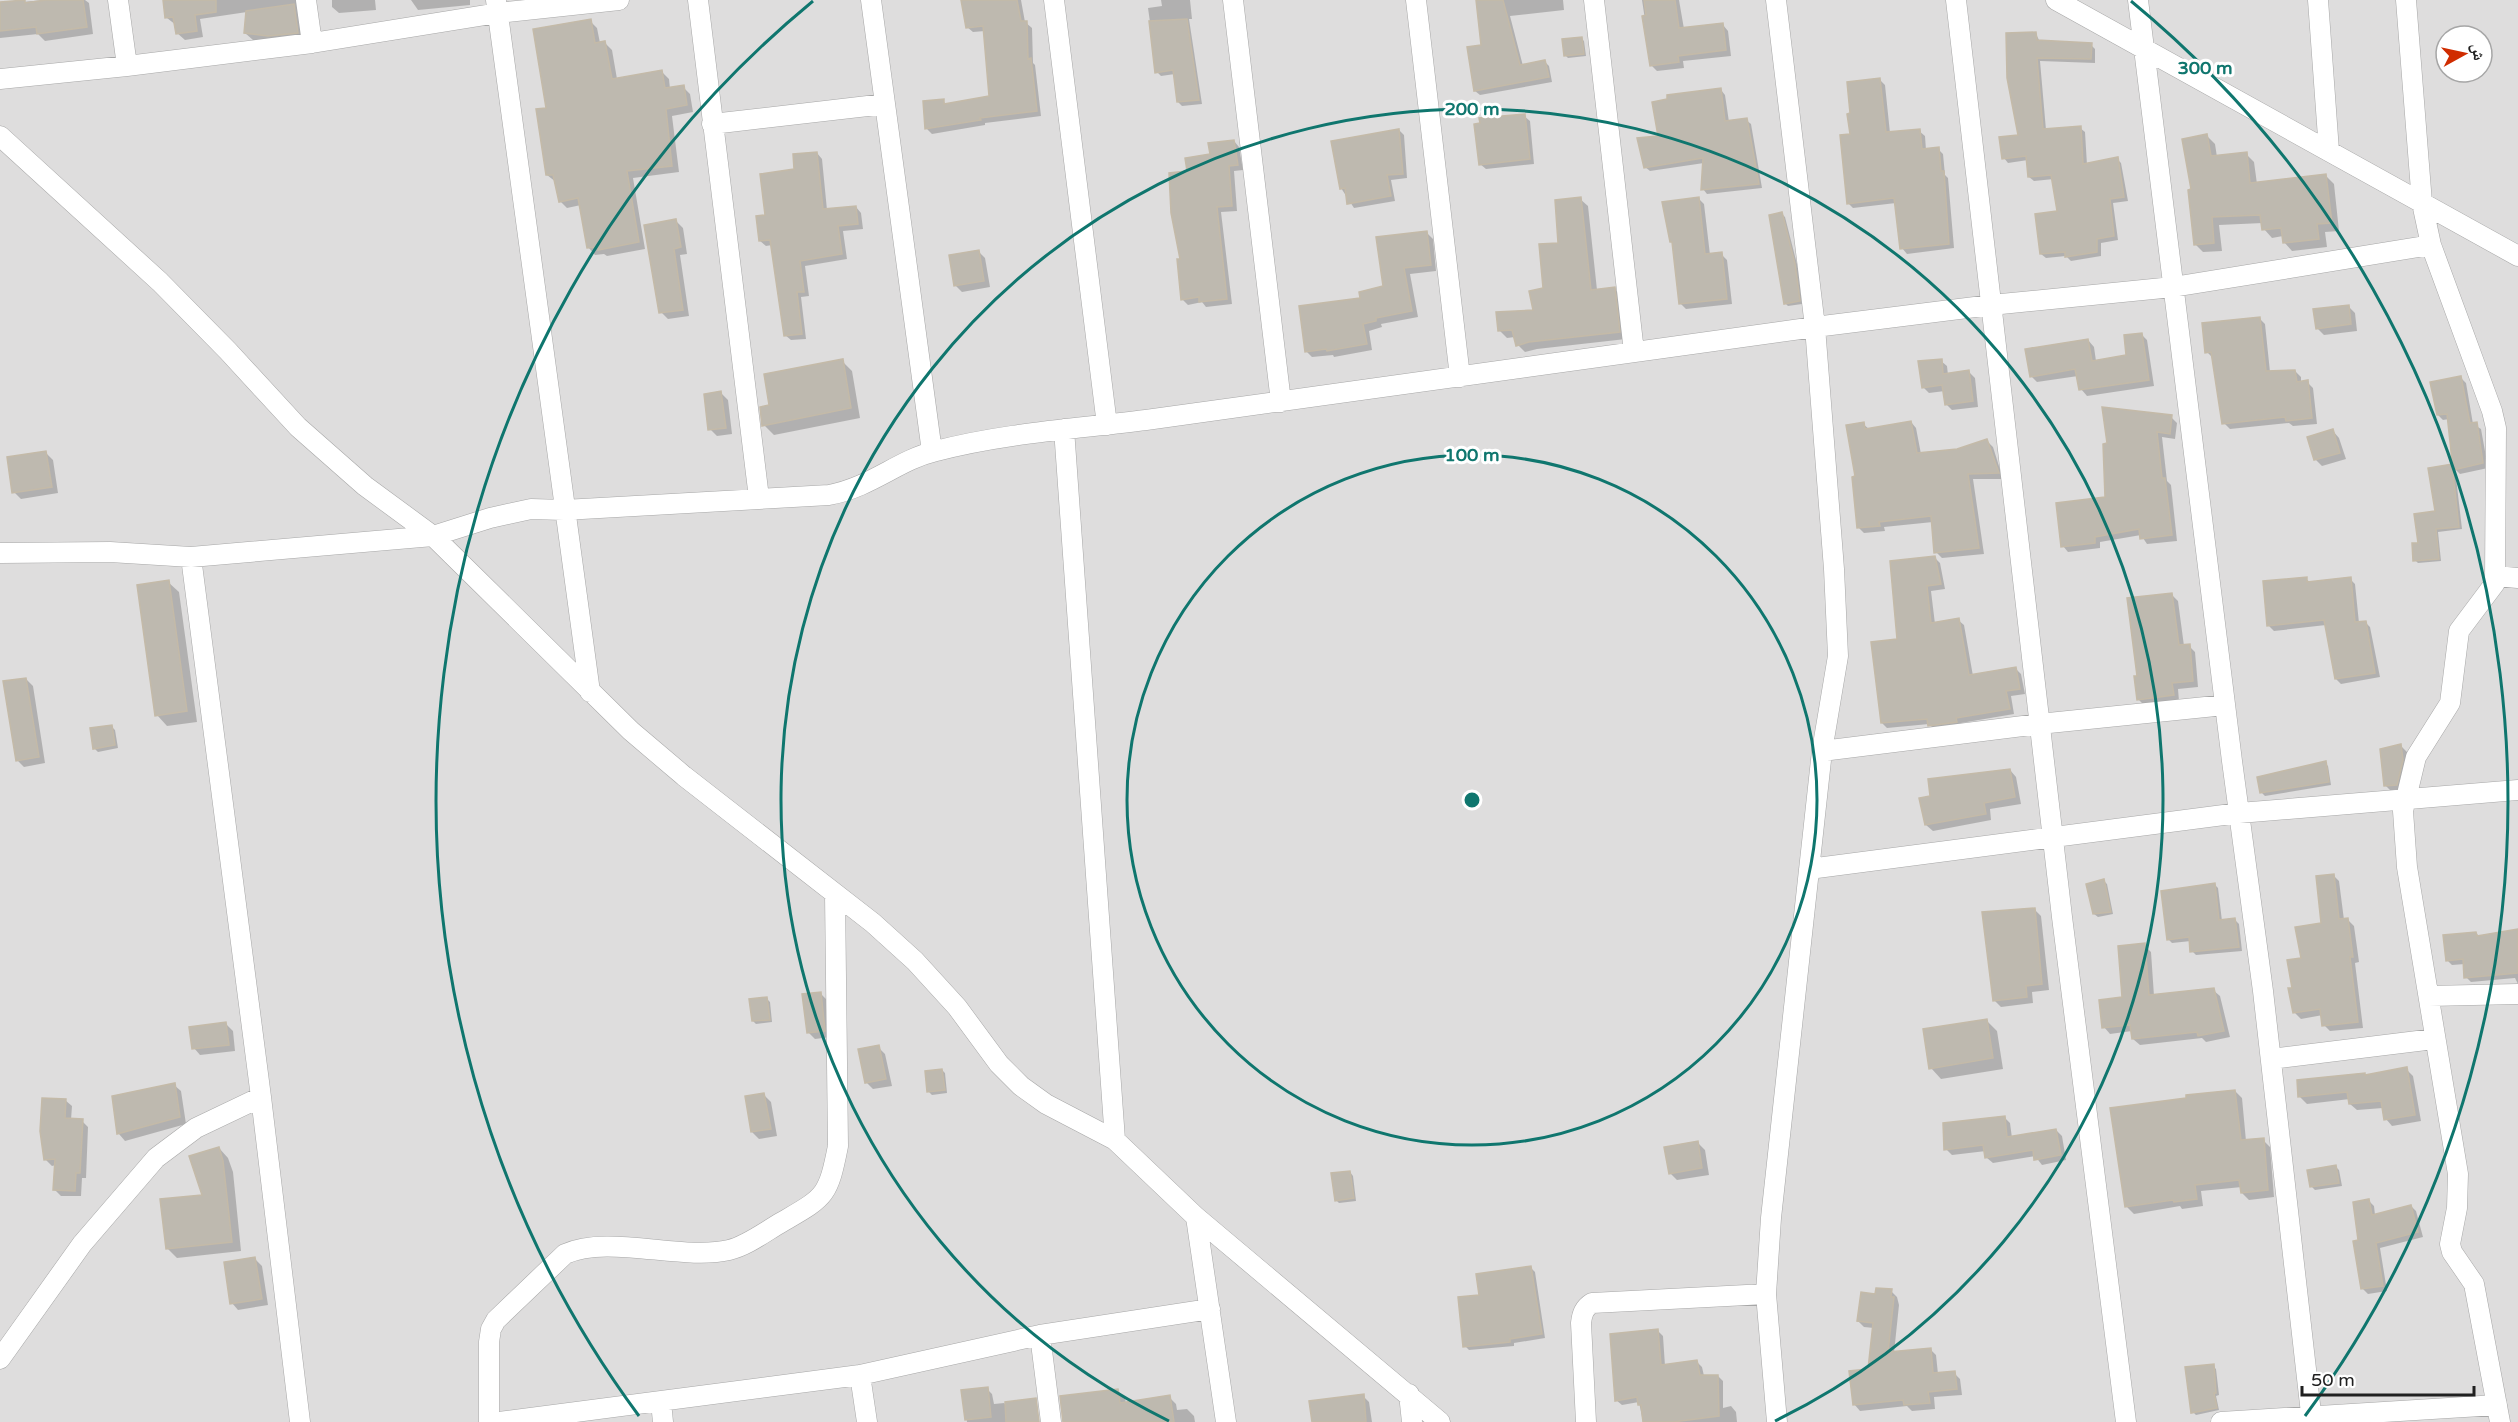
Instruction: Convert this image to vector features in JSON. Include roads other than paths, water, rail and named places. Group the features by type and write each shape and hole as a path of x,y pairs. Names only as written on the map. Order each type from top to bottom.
{"street":[{"path":"118,0 127,66"},
{"path":"306,0 312,43"},
{"path":"0,79 312,43 497,6 619,0"},
{"path":"698,0 759,498"},
{"path":"871,0 933,452"},
{"path":"1054,0 1107,425"},
{"path":"1233,0 1281,402"},
{"path":"1416,0 1460,377"},
{"path":"1594,0 1634,352"},
{"path":"1776,0 1815,327 1834,568 1838,656 1822,751 1771,1218 1766,1294 1777,1422"},
{"path":"1956,0 2039,724 2126,1422"},
{"path":"2056,0 2518,256"},
{"path":"2138,0 2271,1059 2311,1419"},
{"path":"2318,0 2330,151"},
{"path":"2221,1422 2498,1413 2474,1284 2452,1252 2450,1244 2457,1208 2458,1174 2407,867 2403,818 2404,801 2416,757 2450,703 2459,632 2492,588 2496,576 2496,429 2492,411 2431,245 2422,203 2406,0"},
{"path":"497,6 590,692"},
{"path":"712,124 885,104"},
{"path":"0,136 160,282 298,427 365,486 433,536 590,692 684,776 873,923 915,961 957,1007 999,1064 1021,1086 1046,1104 1114,1140 1196,1217 1440,1422"},
{"path":"0,553 110,552 191,556 433,536 490,518 531,510 797,498 849,491 933,452 997,438 1281,402 1815,327 1991,305 2173,286 2431,245"},
{"path":"1064,429 1114,1140"},
{"path":"191,556 261,1097 300,1422"},
{"path":"2496,576 2518,578"},
{"path":"1822,751 2039,724 2225,705"},
{"path":"1809,869 2239,813 2518,790"},
{"path":"489,1422 491,1329 496,1320 566,1254 578,1248 597,1247 705,1252 730,1250 819,1200 832,1178 838,1146 835,894"},
{"path":"2429,996 2518,994"},
{"path":"2271,1059 2434,1039"},
{"path":"0,1359 82,1244 156,1158 195,1128 261,1097"},
{"path":"1196,1217 1226,1422"},
{"path":"1586,1422 1581,1323 1582,1314 1587,1307 1593,1303 1766,1294"},
{"path":"499,1422 860,1375 1040,1335 1210,1309"},
{"path":"1040,1335 1051,1422"},
{"path":"860,1375 867,1422"},
{"path":"1409,1394 1412,1422"},
{"path":"660,1402 663,1422"}]}
